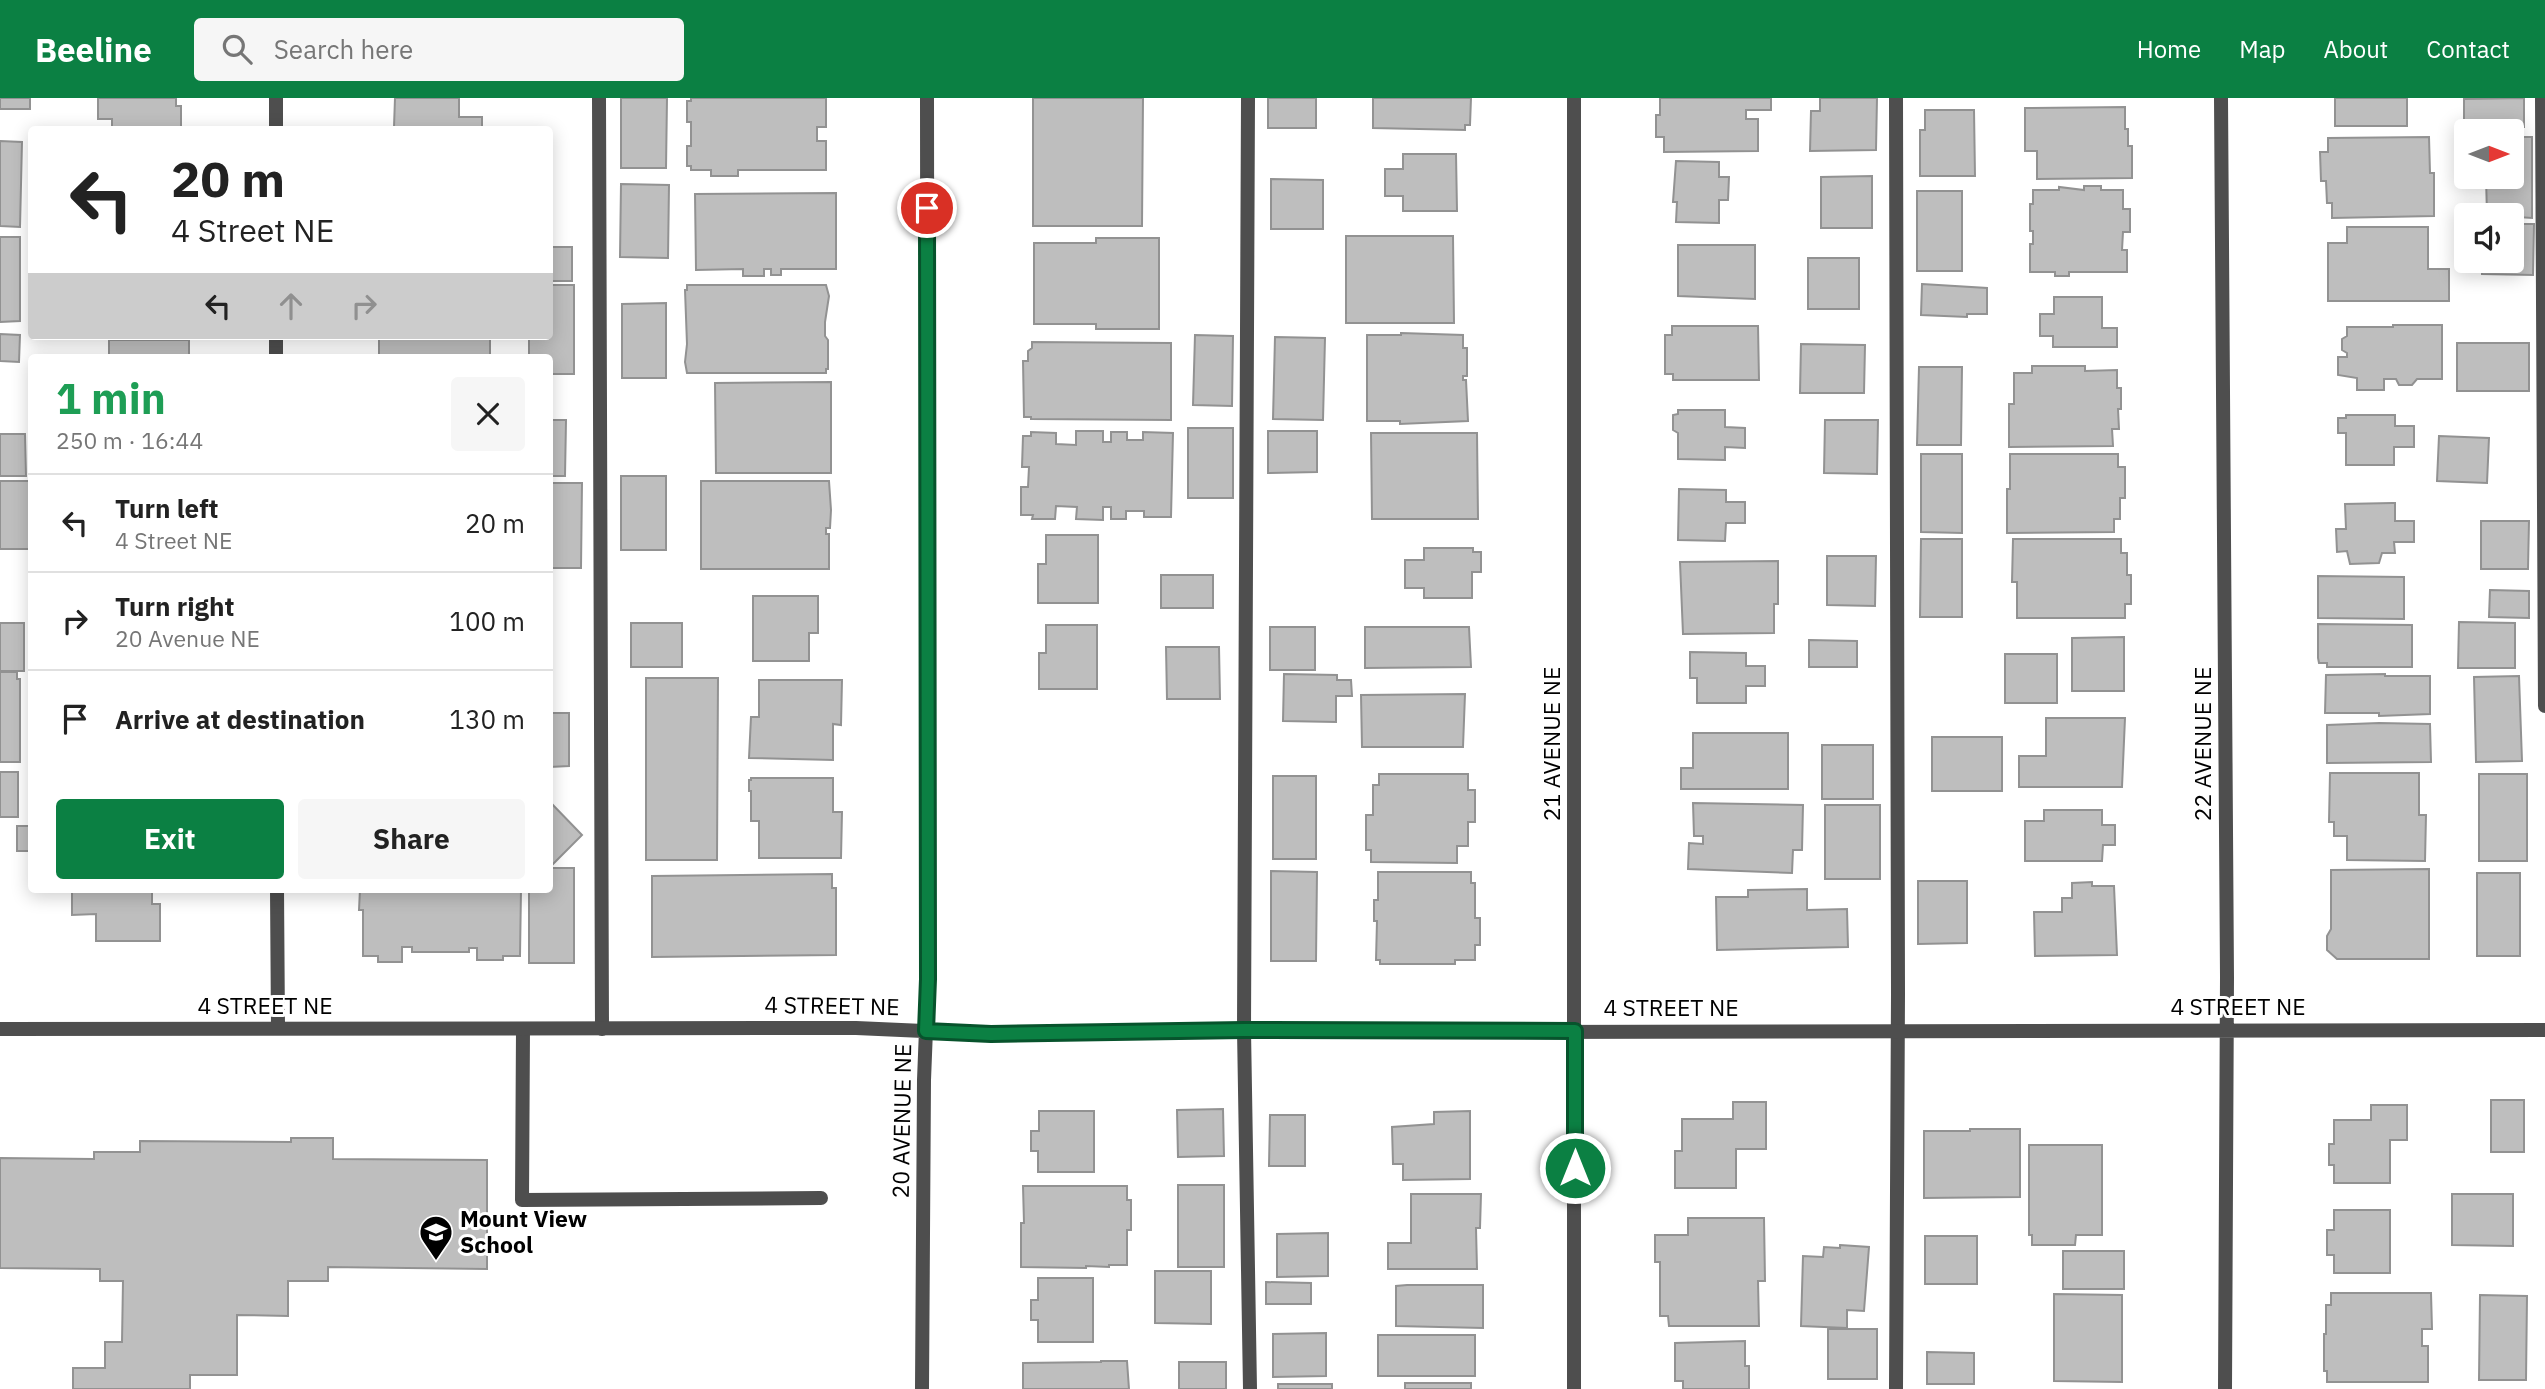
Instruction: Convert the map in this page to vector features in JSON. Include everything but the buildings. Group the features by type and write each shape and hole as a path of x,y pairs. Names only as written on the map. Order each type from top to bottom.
{"street":[{"path":"276,98 276,126"},
{"path":"599,98 601,1029"},
{"name":"20 AVENUE NE","path":"922,1389 923,1080 928,979 927,98"},
{"path":"1248,98 1244,1030 1250,1389"},
{"name":"21 AVENUE NE","path":"1574,98 1574,1389"},
{"path":"1896,98 1896,1389"},
{"name":"22 AVENUE NE","path":"2221,98 2227,1030 2225,1389"},
{"path":"2542,98 2545,706"},
{"path":"277,893 278,1028"},
{"name":"4 STREET NE","path":"0,1029 856,1028 991,1034 1244,1030 2545,1030"},
{"path":"523,1029 522,1200 821,1198"}],"place":[{"name":"Mount View School","path":"436,1262"}],"route":[{"path":"927,208 926,1031 991,1034 1244,1030 1575,1031 1575,1168"}]}
